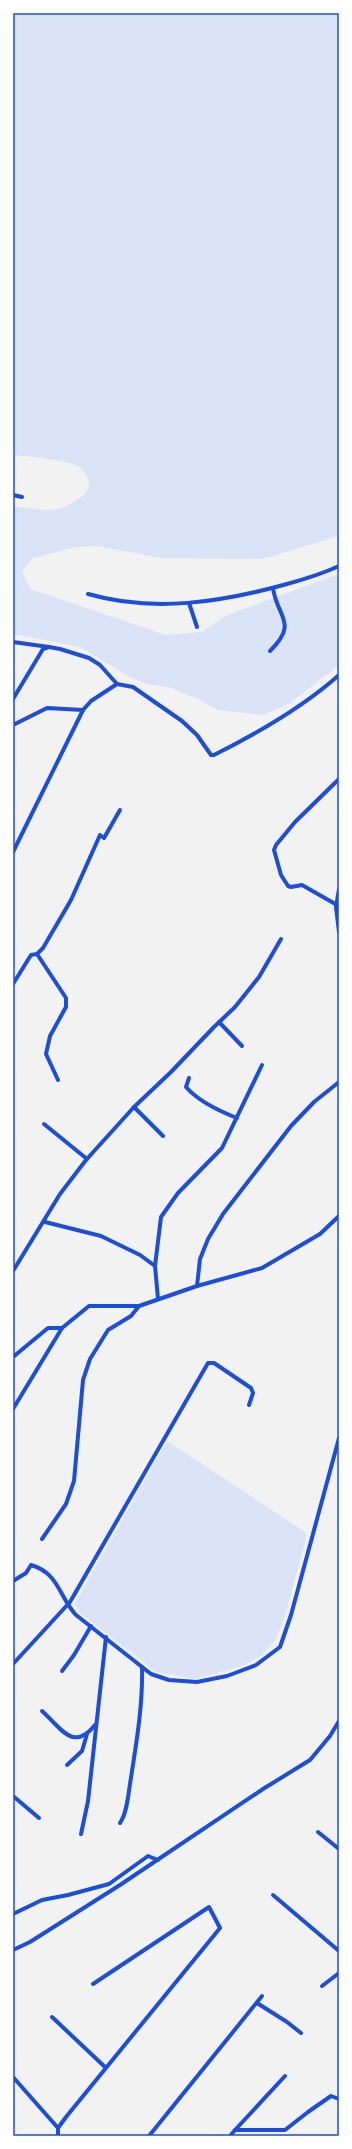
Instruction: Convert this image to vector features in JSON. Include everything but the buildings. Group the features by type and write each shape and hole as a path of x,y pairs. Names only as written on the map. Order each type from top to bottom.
{"street":[{"path":"13,495 22,497"},
{"path":"88,594 130,604 189,603 216,600 273,588 325,573 339,566"},
{"path":"270,651 282,638 285,630 285,621 273,588"},
{"path":"189,603 197,627"},
{"path":"13,642 38,644 50,647 88,658 100,664 118,684 133,687 182,721 197,735 211,755 214,755 282,717 325,688 339,675"},
{"path":"38,644 43,648 50,647"},
{"path":"13,699 43,648"},
{"path":"13,852 83,710 91,702 118,684"},
{"path":"13,725 47,708 83,710"},
{"path":"337,904 302,885 291,887 288,886 281,875 274,850 276,845 295,822 339,779"},
{"path":"13,984 32,956 37,954 71,900 100,835 104,838 120,810"},
{"path":"339,889 337,904 339,932"},
{"path":"13,1271 45,1222 60,1194 87,1159 134,1107 171,1072 247,993 281,939"},
{"path":"37,954 66,998 66,1007 50,1036 46,1054 58,1080"},
{"path":"219,1022 242,1046"},
{"path":"158,1299 155,1266 161,1217 178,1193 222,1148 262,1065"},
{"path":"189,1078 186,1087 191,1093 219,1111 237,1118"},
{"path":"197,1286 200,1259 208,1238 223,1214 291,1126 314,1102 339,1082"},
{"path":"134,1107 142,1112 163,1136"},
{"path":"44,1124 87,1159"},
{"path":"13,1409 62,1328 89,1306 139,1306 197,1286 262,1268 320,1234 339,1216"},
{"path":"45,1222 101,1236 140,1255 155,1266"},
{"path":"42,1539 70,1495 77,1450 79,1406 85,1370 108,1330 131,1316 139,1306"},
{"path":"13,1357 48,1328 62,1328"},
{"path":"13,1664 67,1605 208,1363 214,1363 251,1388 253,1393 249,1405"},
{"path":"13,1581 26,1574 31,1566 38,1567 56,1581 67,1605 151,1674 169,1680 197,1682 227,1676 256,1665 280,1647 291,1614 339,1438"},
{"path":"62,1672 91,1626"},
{"path":"81,1834 88,1801 95,1725 106,1637"},
{"path":"120,1823 127,1800 132,1767 142,1695 142,1667"},
{"path":"42,1711 69,1736 79,1738 86,1734 95,1725"},
{"path":"13,1950 30,1942 158,1860 263,1789 310,1760 330,1736 339,1721"},
{"path":"67,1765 82,1751 86,1734"},
{"path":"13,1796 39,1818"},
{"path":"318,1832 339,1850"},
{"path":"13,1914 42,1900 109,1884 148,1856 158,1860"},
{"path":"273,1895 339,1951"},
{"path":"58,2136 58,2128 105,2067 220,1928 209,1908 93,1984"},
{"path":"322,1986 339,1973"},
{"path":"148,2136 262,1996"},
{"path":"257,2003 287,2022 300,2033"},
{"path":"52,2017 105,2067"},
{"path":"230,2136 285,2076"},
{"path":"13,2077 58,2128"},
{"path":"235,2130 285,2130 331,2096 339,2099"}],"shaded area":[{"path":"13,13 339,13 339,536 263,559 161,558 96,546 76,547 33,558 22,571 30,589 166,635 202,632 225,616 339,574 339,665 290,703 264,715 218,710 196,698 168,687 147,684 131,678 80,647 13,634 13,507 55,510 67,506 79,499 87,490 89,483 88,477 83,470 73,464 13,455"},
{"path":"167,1441 304,1531 307,1535 286,1613 275,1641 261,1656 242,1666 196,1679 156,1672 79,1612 75,1603"}]}
